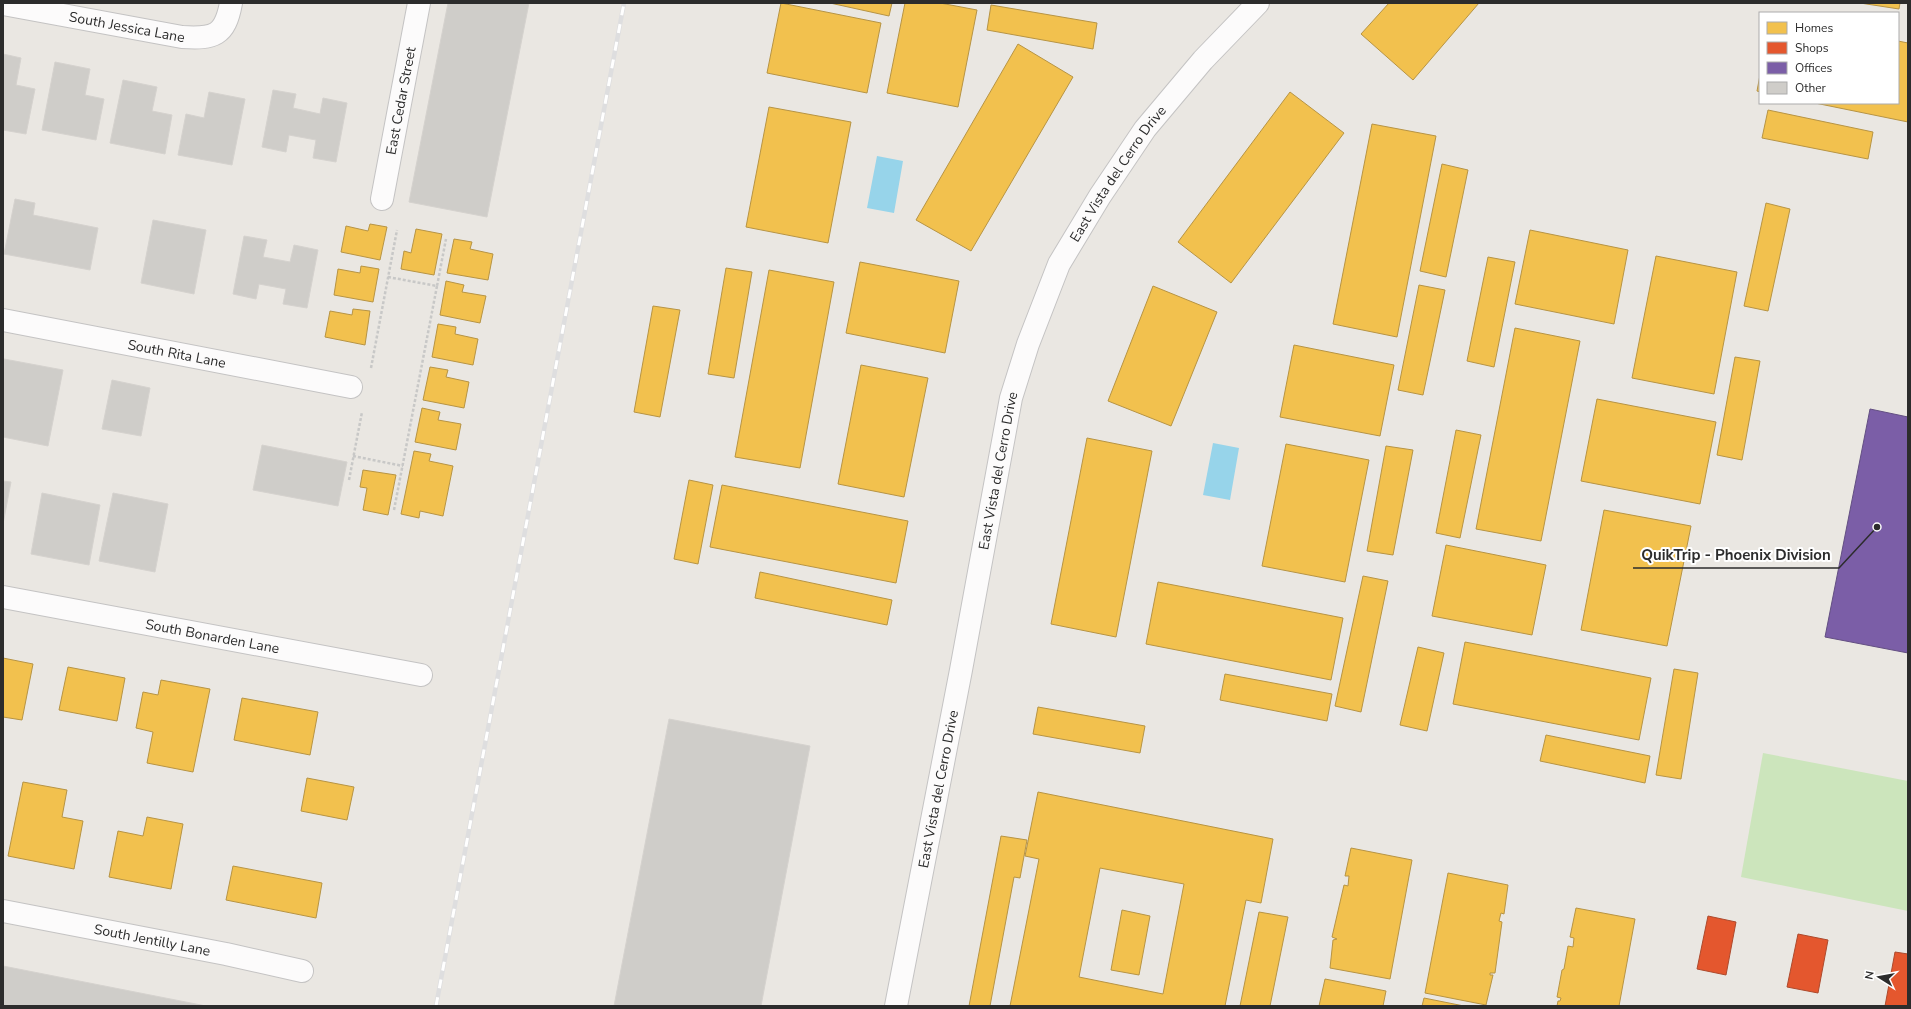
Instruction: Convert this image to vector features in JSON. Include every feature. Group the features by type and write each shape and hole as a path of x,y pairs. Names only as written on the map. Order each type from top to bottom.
{"street":[{"name":"South Jessica Lane","path":"3,4 182,37 201,38 212,36 222,29 228,20 231,3"},
{"name":"East Cedar Street","path":"382,199 419,3"},
{"name":"East Vista del Cerro Drive","path":"896,1006 963,662 1011,398 1028,344 1059,264 1122,162 1145,129 1203,60 1258,3"},
{"name":"South Rita Lane","path":"3,320 359,388"},
{"name":"South Bonarden Lane","path":"3,597 421,675"},
{"name":"South Jentilly Lane","path":"3,911 226,954 302,971"}],"path":[{"path":"349,480 354,456 359,388 388,277 397,230"},
{"path":"394,510 446,239"},
{"path":"388,277 437,286"},
{"path":"354,456 403,466"}],"green space":[{"path":"1763,753 1908,781 1908,911 1741,877"}],"water":[{"path":"877,156 903,161 894,213 867,208"},
{"path":"1213,443 1239,448 1230,500 1203,495"}],"building: Homes":[{"path":"781,3 881,23 867,93 767,73"},
{"path":"830,3 892,3 889,16"},
{"path":"905,3 940,3 977,10 958,107 887,93"},
{"path":"1389,3 1479,3 1413,80 1361,34"},
{"path":"1860,3 1900,3 1899,9"},
{"path":"991,5 1097,23 1093,49 987,30"},
{"path":"1899,41 1908,43 1908,122 1820,104 1899,104"},
{"path":"1018,44 1073,77 971,251 916,220"},
{"path":"1759,80 1759,92 1757,91"},
{"path":"1290,92 1344,133 1231,283 1178,242"},
{"path":"769,107 851,122 828,243 746,227"},
{"path":"1768,110 1873,132 1868,159 1762,138"},
{"path":"1372,124 1436,136 1397,337 1333,324"},
{"path":"1442,164 1468,170 1446,277 1420,271"},
{"path":"1766,203 1790,209 1768,311 1744,306"},
{"path":"370,224 387,227 380,260 341,252 346,226 368,231"},
{"path":"416,229 442,234 434,275 401,269 404,251 411,253"},
{"path":"1530,230 1628,250 1614,324 1515,304"},
{"path":"454,239 472,242 470,249 493,254 488,280 447,273"},
{"path":"1656,256 1737,272 1714,394 1632,378"},
{"path":"1488,257 1515,262 1494,367 1467,361"},
{"path":"860,262 959,281 945,353 846,333"},
{"path":"361,266 379,269 373,302 334,295 338,269 360,273"},
{"path":"726,268 752,272 734,378 708,374"},
{"path":"769,270 834,282 800,468 735,457"},
{"path":"446,281 464,285 462,292 486,296 480,323 440,315"},
{"path":"1419,285 1445,290 1423,395 1398,390"},
{"path":"1153,286 1217,312 1171,426 1108,401"},
{"path":"653,306 680,310 660,417 634,412"},
{"path":"353,309 370,311 365,345 325,337 330,311 352,315"},
{"path":"438,324 456,327 455,334 478,339 473,365 432,357"},
{"path":"1515,328 1580,341 1541,541 1476,529"},
{"path":"1294,345 1394,365 1380,436 1280,417"},
{"path":"1735,357 1760,361 1742,460 1717,455"},
{"path":"861,365 928,378 904,497 838,484"},
{"path":"430,367 448,370 446,377 469,382 464,408 423,400"},
{"path":"1597,399 1716,422 1700,504 1581,481"},
{"path":"422,408 440,412 438,420 461,424 456,450 415,442"},
{"path":"1456,430 1481,435 1460,538 1436,533"},
{"path":"1087,438 1152,451 1116,637 1051,624"},
{"path":"1286,444 1369,460 1345,582 1262,566"},
{"path":"1386,446 1413,450 1393,555 1367,551"},
{"path":"414,451 431,454 429,461 453,466 443,516 420,511 419,518 401,514"},
{"path":"363,470 396,475 388,515 363,510 367,488 360,487"},
{"path":"689,480 713,485 698,564 674,559"},
{"path":"722,485 908,521 896,583 710,547"},
{"path":"1604,510 1691,526 1667,646 1581,630"},
{"path":"1446,545 1546,565 1532,635 1432,616"},
{"path":"760,572 892,600 887,625 755,598"},
{"path":"1363,576 1388,581 1361,712 1335,706"},
{"path":"1158,582 1343,618 1331,680 1146,644"},
{"path":"1465,642 1651,678 1639,740 1453,704"},
{"path":"1418,647 1444,653 1427,731 1400,725"},
{"path":"3,658 33,664 22,720 3,717"},
{"path":"68,667 125,678 117,721 59,710"},
{"path":"1674,669 1698,673 1681,779 1656,775"},
{"path":"1225,674 1332,694 1327,721 1220,700"},
{"path":"161,680 210,689 193,772 147,763 153,732 136,728 143,692 158,695"},
{"path":"242,698 318,712 310,755 234,740"},
{"path":"1038,707 1145,726 1140,753 1033,734"},
{"path":"1546,735 1650,756 1645,783 1540,761"},
{"path":"307,778 354,787 347,820 301,811"},
{"path":"23,782 67,790 62,817 83,821 74,869 8,856"},
{"path":"1038,792 1273,839 1261,903 1246,900 1225,1006 1010,1006 1039,859 1025,856","holes":["1100,868 1184,884 1163,994 1079,977"]},
{"path":"147,817 183,824 171,889 109,877 118,831 143,836"},
{"path":"1001,836 1027,840 1020,878 1014,877 990,1006 969,1006"},
{"path":"1351,848 1412,860 1390,979 1330,968 1333,940 1337,939 1332,937 1344,885 1348,886 1349,876 1345,876"},
{"path":"233,866 322,883 316,918 226,900"},
{"path":"1448,873 1508,885 1504,914 1501,913 1499,921 1502,922 1495,973 1490,973 1490,975 1493,975 1486,1005 1425,993"},
{"path":"1576,908 1635,919 1619,1006 1557,1006 1558,1001 1560,1001 1561,998 1557,997 1568,946 1573,947 1574,938 1570,937"},
{"path":"1122,910 1150,916 1139,975 1111,970"},
{"path":"1259,912 1288,917 1270,1006 1240,1006"},
{"path":"1325,979 1386,991 1383,1006 1319,1006"},
{"path":"1424,998 1464,1006 1422,1006"}],"building: Shops":[{"path":"1708,916 1736,922 1726,975 1697,969"},
{"path":"1798,934 1828,940 1818,993 1787,987"},
{"path":"1895,952 1908,954 1908,1006 1885,1006"}],"building: Offices":[{"path":"1870,409 1908,417 1908,653 1825,637"}],"building: Other":[{"path":"448,3 529,3 487,217 409,202"},
{"path":"3,54 21,58 16,85 35,89 26,134 3,130"},
{"path":"55,62 90,69 85,95 104,99 96,140 42,130"},
{"path":"123,80 157,87 152,111 172,115 165,154 110,143"},
{"path":"273,90 296,94 293,108 320,114 323,98 347,103 336,162 313,158 316,140 289,135 286,152 262,147"},
{"path":"209,92 245,99 232,165 178,155 186,114 204,118"},
{"path":"15,199 35,203 33,215 98,228 90,270 4,254"},
{"path":"153,220 206,230 194,294 141,283"},
{"path":"244,236 267,240 263,257 290,262 294,245 318,250 307,308 283,304 286,289 259,284 256,299 233,294"},
{"path":"4,359 63,370 48,446 3,437"},
{"path":"112,380 150,388 141,436 102,429"},
{"path":"262,445 347,462 338,506 253,490"},
{"path":"3,481 11,482 3,524"},
{"path":"42,493 100,505 89,565 31,554"},
{"path":"113,493 168,504 155,572 99,561"},
{"path":"669,719 810,746 761,1006 614,1006"},
{"path":"3,966 206,1006 3,1006"}],"railway":[{"path":"436,1006 624,3"}],"place":[{"name":"QuikTrip - Phoenix Division","path":"1877,527"}]}
